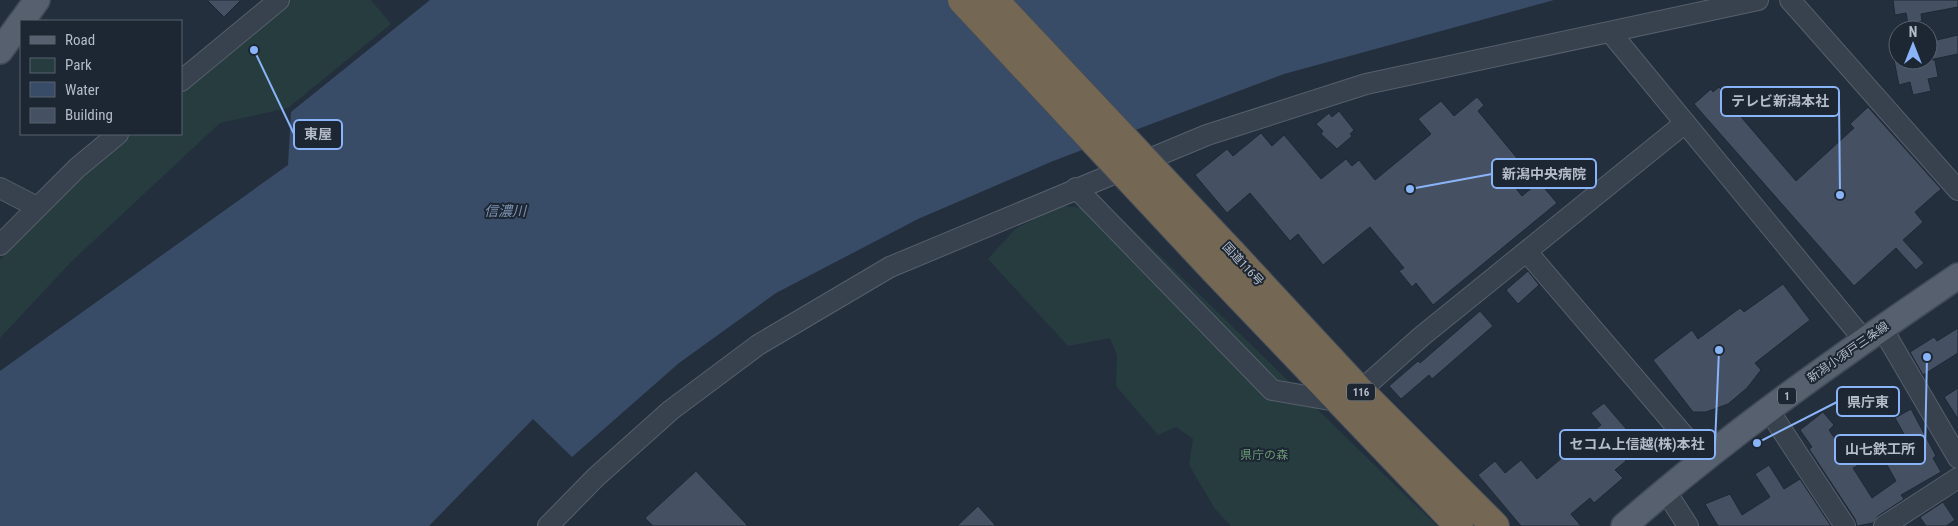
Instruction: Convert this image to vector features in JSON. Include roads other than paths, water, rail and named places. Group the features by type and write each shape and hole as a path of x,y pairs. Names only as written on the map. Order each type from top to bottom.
{"highway":[{"name":"国道116号","path":"962,0 1223,262 1351,396 1459,526"},
{"name":"国道116号","path":"994,0 1223,262"},
{"name":"国道116号","path":"1351,396 1495,526"}],"main road":[{"path":"23,20 37,0"},
{"path":"0,51 20,25"},
{"name":"新潟小須戸三条線","path":"1624,526 1665,490 1768,409 1958,276"}],"street":[{"path":"182,80 279,0"},
{"path":"548,526 596,477 671,410 758,345 890,267 1207,134 1366,84 1758,0"},
{"path":"1790,0 1958,190"},
{"path":"1611,33 1685,123 1873,334 1958,458"},
{"path":"1076,188 1272,390 1351,396 1422,336 1685,123"},
{"path":"0,245 77,168 117,135"},
{"path":"0,188 37,207"},
{"path":"1527,252 1704,459"},
{"path":"1768,409 1845,526"},
{"path":"1884,526 1958,478"},
{"path":"1665,490 1688,526"}],"water":[{"name":"信濃川","path":"430,0 1554,0 1284,74 1053,161 918,219 776,293 679,363 572,457 533,419 429,526 0,526 0,371 288,165 291,112"}],"place":[{"name":"東屋","path":"254,50"},
{"name":"新潟中央病院","path":"1410,189"},
{"name":"テレビ新潟本社","path":"1840,195"},
{"name":"セコム上信越(株)本社","path":"1719,350"},
{"name":"山七鉄工所","path":"1927,357"},
{"name":"県庁東","path":"1757,443"}],"park label":[{"name":"県庁の森","path":"1264,455"}]}
